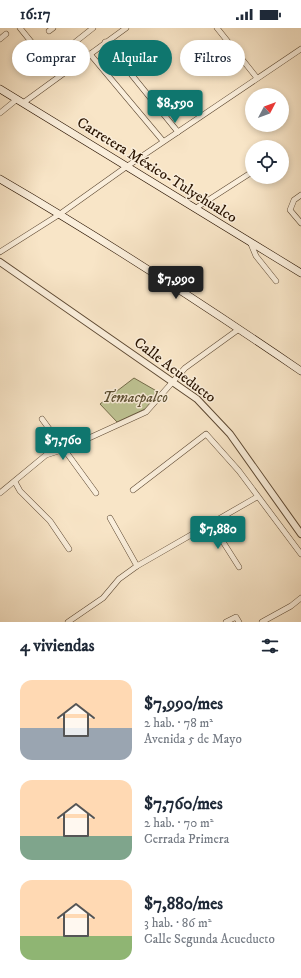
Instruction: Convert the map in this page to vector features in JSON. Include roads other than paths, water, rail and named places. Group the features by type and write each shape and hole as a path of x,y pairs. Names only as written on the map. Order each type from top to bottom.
{"main road":[{"name":"Carretera México-Tulyehualco","path":"0,89 126,167 196,208 251,244 301,273"},
{"path":"0,179 60,214 239,329 301,371"}],"street":[{"path":"20,28 30,40"},
{"path":"78,40 93,28"},
{"path":"108,40 126,28"},
{"path":"217,28 257,78"},
{"path":"0,39 6,34"},
{"path":"98,48 90,54 163,141"},
{"path":"0,252 60,214 163,141 301,49"},
{"path":"0,112 59,76"},
{"path":"133,76 178,132"},
{"path":"196,208 245,176"},
{"path":"301,195 294,200 290,210 301,223"},
{"path":"251,244 256,256 276,281"},
{"name":"Calle Acueducto","path":"0,262 197,399 226,429 301,534"},
{"path":"0,493 43,457 65,449 146,412 185,368 239,329"},
{"path":"42,419 96,493"},
{"path":"133,490 206,434 239,471 301,554"},
{"path":"15,482 20,491 50,522 69,549"},
{"path":"68,622 103,598 119,579 137,566 257,497"},
{"path":"110,518 137,566"},
{"path":"211,523 239,568"},
{"path":"262,622 291,606 301,598"},
{"path":"226,622 236,617 239,622"}],"park label":[{"name":"Temacpalco","path":"135,397"}]}
